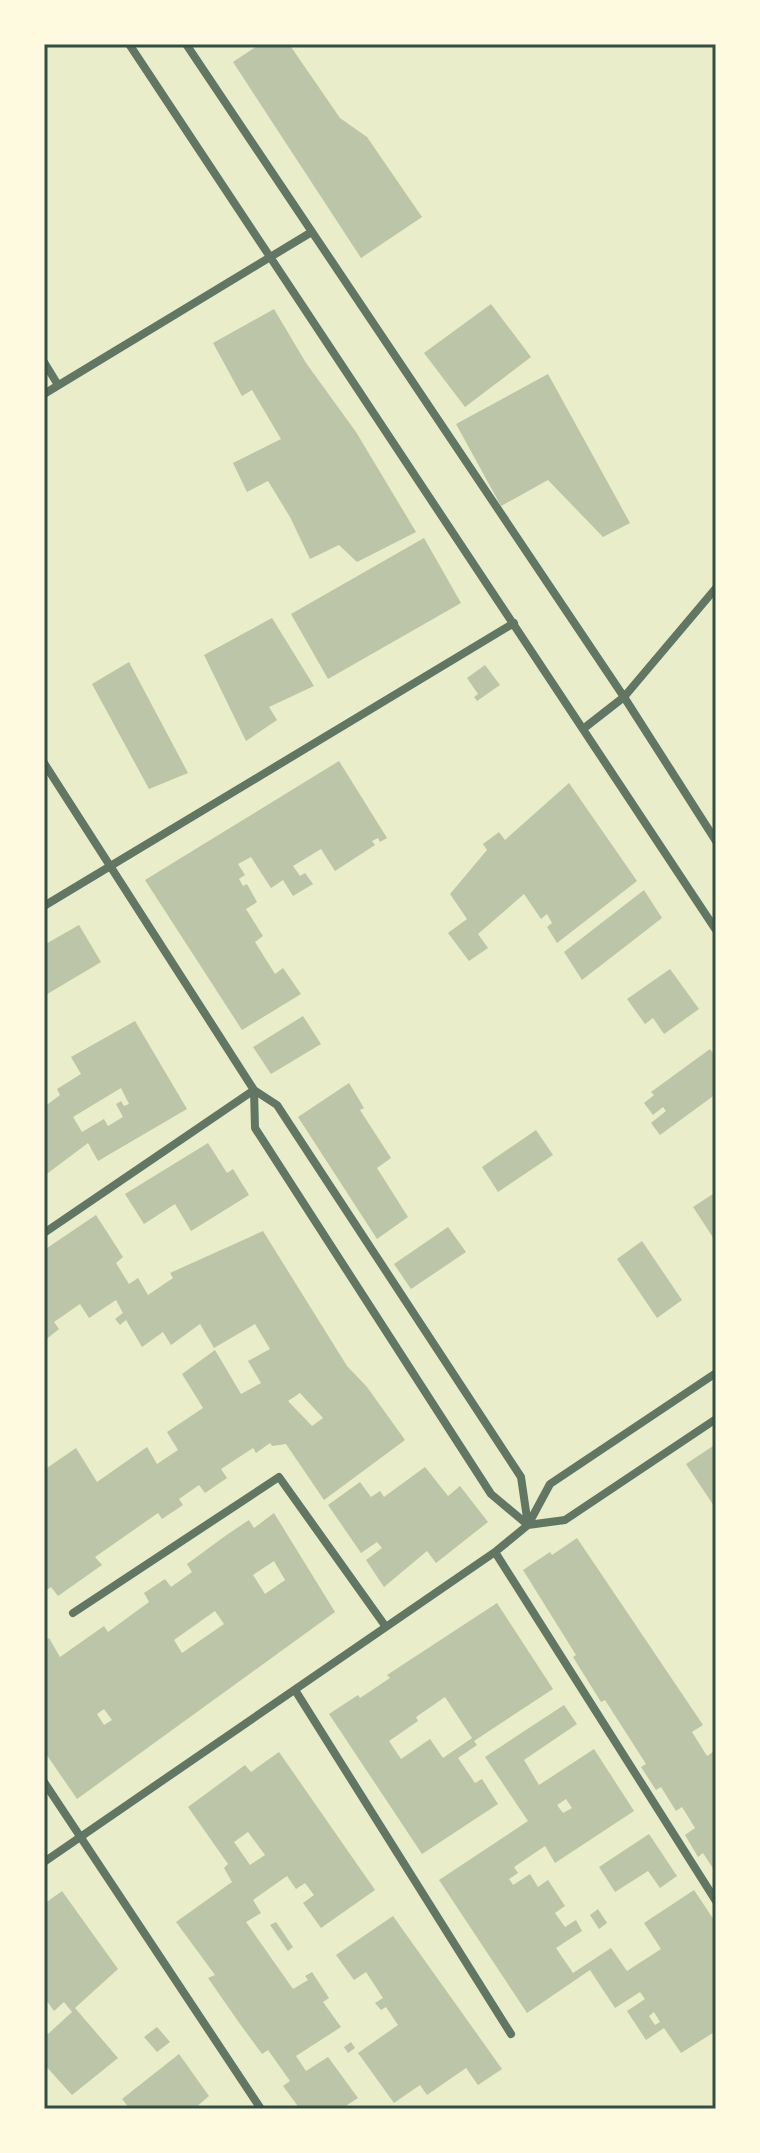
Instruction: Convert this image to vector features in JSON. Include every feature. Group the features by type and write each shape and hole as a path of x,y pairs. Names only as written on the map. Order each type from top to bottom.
{"street":[{"path":"129,44 716,930"},
{"path":"186,44 624,697 716,841"},
{"path":"44,394 310,233"},
{"path":"44,362 58,385"},
{"path":"583,729 624,697 716,588"},
{"path":"44,906 514,623"},
{"path":"44,763 254,1090 277,1105 521,1477 528,1525"},
{"path":"44,1233 254,1090"},
{"path":"254,1090 255,1128 491,1494 528,1525 565,1520 716,1419"},
{"path":"44,1862 495,1552 528,1525 550,1484 716,1373"},
{"path":"73,1613 279,1477 386,1627"},
{"path":"495,1552 716,1901"},
{"path":"295,1690 511,2034"},
{"path":"44,1782 261,2109"}],"building":[{"path":"260,44 289,44 340,118 367,137 422,217 361,258 233,62"},
{"path":"491,304 531,357 465,407 424,353"},
{"path":"274,309 306,363 356,432 416,532 357,562 339,545 310,559 268,481 247,492 233,463 281,439 252,390 242,396 213,343"},
{"path":"548,374 630,523 603,537 548,480 501,506 456,424"},
{"path":"424,538 461,603 328,679 291,614"},
{"path":"272,618 314,686 269,707 277,720 246,741 204,655"},
{"path":"129,662 188,773 149,789 92,684"},
{"path":"485,665 500,685 477,701 474,697 478,694 467,678"},
{"path":"339,761 387,838 380,842 378,838 372,841 375,845 335,871 321,849 293,866 300,876 305,873 313,884 293,896 283,880 271,888 251,857 238,864 245,875 239,879 243,886 247,884 257,902 246,909 263,936 255,942 275,974 283,968 301,994 242,1030 145,880"},
{"path":"569,783 637,881 557,943 547,927 552,923 547,914 541,919 524,894 478,934 488,948 469,961 448,933 467,919 450,894 487,850 483,844 499,832 505,840"},
{"path":"644,890 662,918 582,980 564,952"},
{"path":"79,925 101,962 44,996 44,945"},
{"path":"670,969 699,1009 664,1034 653,1018 645,1024 627,999"},
{"path":"303,1016 321,1044 271,1074 253,1047"},
{"path":"135,1021 187,1109 98,1161 88,1143 44,1176 44,1107 60,1095 57,1089 81,1074 71,1057","holes":["121,1088 129,1104 124,1106 121,1101 116,1104 123,1117 108,1126 104,1119 82,1132 73,1117"]},
{"path":"710,1049 716,1057 716,1094 660,1135 651,1123 666,1111 663,1107 653,1115 644,1103 654,1095 651,1092"},
{"path":"349,1083 364,1108 360,1110 391,1158 377,1168 408,1217 377,1239 298,1117"},
{"path":"536,1130 553,1155 498,1192 482,1167"},
{"path":"208,1143 227,1173 233,1169 249,1195 191,1231 175,1204 144,1224 125,1194"},
{"path":"716,1192 716,1242 693,1207"},
{"path":"96,1215 123,1257 116,1263 129,1284 138,1278 148,1295 173,1278 170,1273 263,1231 347,1366 367,1387 405,1440 324,1500 286,1444 272,1446 270,1443 256,1453 253,1448 221,1469 227,1478 205,1493 199,1485 179,1499 183,1505 162,1519 158,1513 95,1557 102,1565 58,1596 51,1587 44,1592 44,1470 76,1448 97,1482 147,1447 157,1464 178,1450 167,1432 203,1408 182,1374 215,1350 241,1394 261,1383 248,1361 270,1349 255,1324 214,1348 200,1324 171,1345 163,1332 142,1347 126,1320 120,1325 115,1319 123,1313 116,1300 89,1318 80,1304 54,1322 59,1329 44,1341 44,1250","holes":["300,1393 323,1418 312,1426 288,1401"]},
{"path":"448,1227 466,1252 411,1289 394,1264"},
{"path":"642,1241 682,1300 657,1318 617,1259"},
{"path":"716,1444 716,1509 686,1464"},
{"path":"425,1467 448,1496 460,1486 488,1522 436,1563 427,1551 384,1587 366,1560 382,1548 377,1542 361,1553 328,1505 360,1482 371,1497 380,1491 384,1497"},
{"path":"274,1513 335,1612 77,1799 44,1751 44,1641 49,1638 60,1657 104,1626 108,1632 149,1602 144,1593 165,1579 171,1587 192,1572 187,1564 249,1520 254,1528","holes":["274,1561 285,1580 265,1594 253,1575","215,1611 224,1624 182,1653 174,1640","104,1709 112,1720 104,1725 97,1714"]},
{"path":"577,1538 703,1725 692,1732 707,1756 716,1750 716,1783 713,1785 716,1790 716,1873 703,1853 698,1857 685,1835 695,1828 682,1807 676,1811 661,1787 656,1790 641,1767 646,1764 605,1700 601,1702 523,1570"},
{"path":"497,1603 553,1689 474,1741 477,1745 458,1758 475,1783 482,1779 498,1804 422,1854 329,1714 390,1678 387,1675","holes":["445,1697 472,1738 443,1758 430,1739 401,1759 389,1741"]},
{"path":"564,1705 577,1724 524,1760 539,1785 594,1749 634,1811 555,1863 545,1846 514,1867 518,1873 509,1879 513,1885 530,1874 538,1887 548,1880 565,1906 555,1913 565,1927 576,1920 582,1931 556,1948 573,1973 611,1948 627,1971 661,1949 644,1923 694,1890 716,1923 716,2031 681,2053 664,2028 646,2040 627,2011 645,1999 640,1992 615,2008 590,1970 527,2013 439,1880 528,1821 485,1757","holes":["566,1799 572,1808 563,1813 557,1805","654,2012 660,2022 655,2025 649,2016"]},
{"path":"279,1752 375,1890 321,1928 303,1903 314,1895 305,1883 296,1889 287,1876 253,1900 261,1913 246,1922 293,1989 308,1980 305,1976 312,1972 329,1998 323,2002 341,2027 296,2056 306,2071 328,2057 358,2098 341,2109 300,2109 283,2086 290,2081 268,2050 262,2054 240,2024 208,1978 215,1975 176,1922 232,1882 224,1868 228,1864 188,1807 245,1765 251,1772","holes":["248,1832 265,1855 250,1865 234,1842"]},
{"path":"649,1834 677,1876 660,1888 648,1871 615,1892 599,1867"},
{"path":"62,1891 118,1969 75,2008 118,2058 72,2095 44,2064 44,2029 48,2034 72,2012 64,2002 54,2011 44,1997 44,1904"},
{"path":"598,1909 607,1923 599,1929 590,1915"},
{"path":"393,1916 502,2069 478,2085 466,2068 427,2095 420,2085 394,2103 358,2053 398,2025 386,2007 381,2010 375,2003 383,1998 366,1972 354,1980 336,1955"},
{"path":"276,1922 293,1947 288,1951 270,1925"},
{"path":"157,2027 170,2042 157,2052 144,2037"},
{"path":"351,2042 355,2048 348,2053 344,2047"},
{"path":"179,2054 209,2096 194,2109 130,2109 122,2099"}]}
